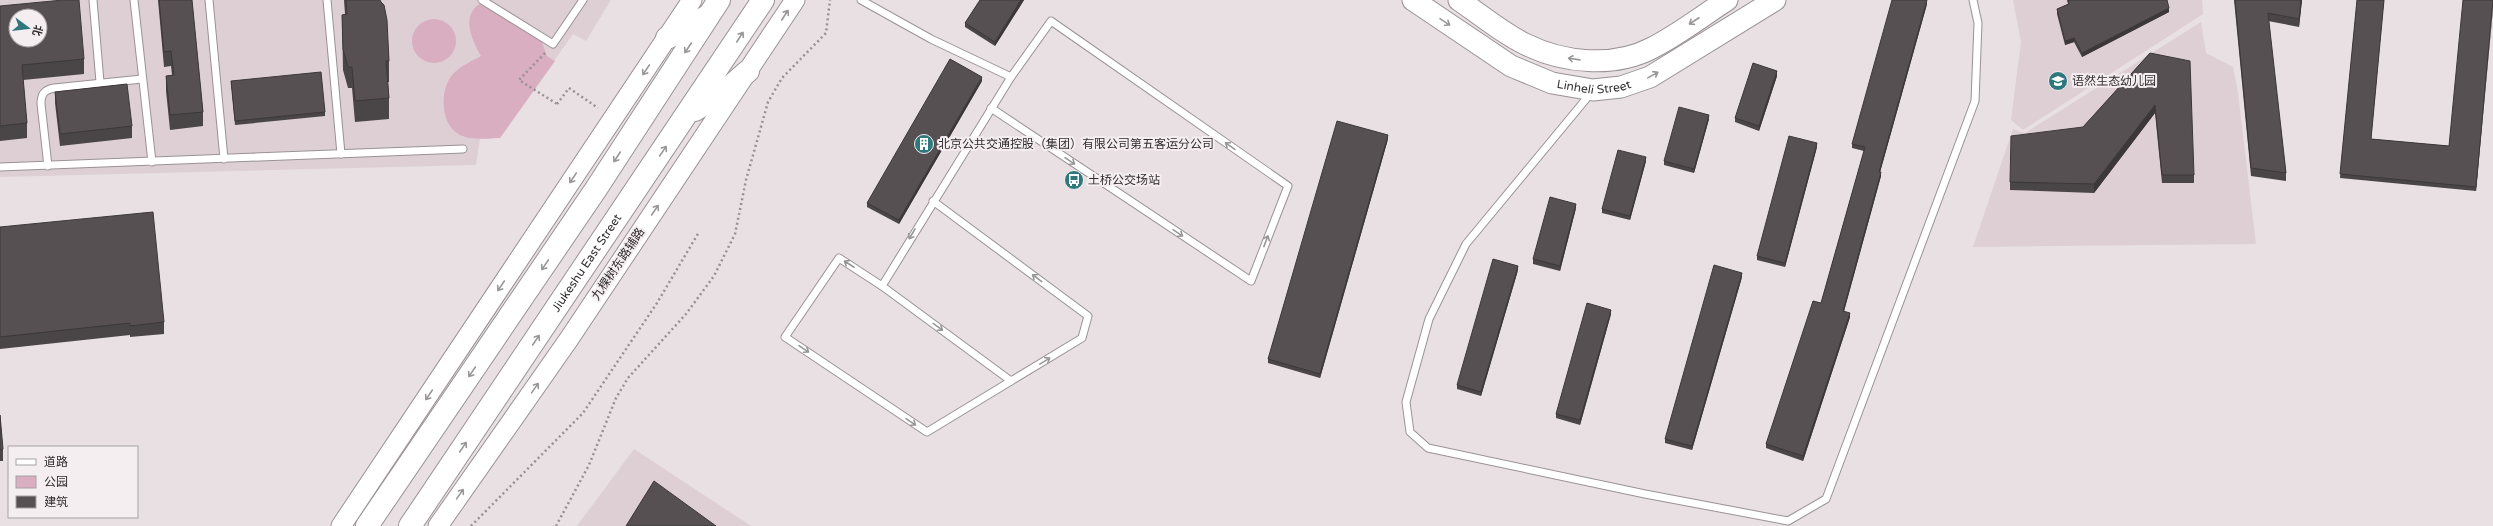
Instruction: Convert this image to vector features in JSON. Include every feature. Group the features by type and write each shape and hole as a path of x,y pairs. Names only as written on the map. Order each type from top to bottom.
{"highway":[{"name":"Jiukeshu East Street","path":"410,526 764,0"},
{"path":"667,38 714,8"},
{"path":"367,526 596,190 714,8"},
{"path":"687,116 724,92 748,71"}],"main road":[{"name":"Linheli Street","path":"1413,0 1511,66 1552,83 1593,90 1620,87 1650,77 1775,0"},
{"name":"Linheli Street","path":"1459,0 1526,44 1560,56 1598,62 1623,59 1652,48 1727,0"}],"street":[{"path":"342,526 692,0"},
{"name":"九棵树东路辅路","path":"438,526 568,339 795,0"}],"lane":[{"path":"93,0 100,82"},
{"path":"134,0 152,162"},
{"path":"209,0 224,159"},
{"path":"327,0 341,154"},
{"path":"482,0 553,44 583,0"},
{"path":"861,0 931,39 1011,77"},
{"path":"1593,90 1466,244 1429,319 1406,402 1410,432 1428,448 1645,494 1788,521 1826,499 1975,101 1978,23 1973,0"},
{"path":"882,286 932,201 991,108 1051,21 1288,186 1251,281 991,108"},
{"path":"48,166 41,104 43,94 54,88 100,82 142,79"},
{"path":"0,167 463,149"},
{"path":"932,201 1088,316 1082,338 927,432 785,337 839,258 882,286 1011,381"}],"path":[{"path":"556,526 589,465 616,398 628,378 686,314 714,276 735,234 746,180 768,102 782,78 826,33 830,0"},
{"path":"553,44 540,60 520,80 557,104 569,88 598,108"},
{"path":"471,526 583,413 657,303 699,232"}],"shaded area":[{"path":"0,0 611,0 586,41 573,34 500,138 480,139 476,165 0,177"},
{"name":"语然生态幼儿园","path":"2013,0 2202,0 2203,14 2023,130 2011,120 2021,42"},
{"path":"2201,22 2206,53 2233,67 2238,93 2256,244 1973,247 2013,129 2025,133"},
{"path":"634,449 751,526 577,526"}],"green space":[{"path":"481,3 541,40 547,56 555,61 500,138 475,139 460,135 448,124 445,116 444,98 448,81 456,71 481,56 474,43 469,21 475,8"},
{"path":"430,19 438,19 450,25 456,37 456,45 450,57 438,63 430,63 418,57 412,45 412,37 418,25"}],"building":[{"path":"63,0 79,0 84,59 22,65 27,123 0,126 0,6"},
{"path":"159,0 192,0 203,112 170,115 166,76 174,75 171,51 164,52"},
{"path":"346,0 380,0 384,5 387,20 389,61 386,61 389,98 355,101 352,67 348,67 343,49 342,15 347,14"},
{"path":"980,0 1021,0 995,42 965,23"},
{"path":"1892,0 1927,0 1879,172 1881,172 1843,311 1850,313 1803,456 1766,444 1813,301 1821,303 1865,147 1852,144"},
{"path":"2068,0 2167,0 2169,8 2082,53 2074,38 2065,41 2057,9 2069,4"},
{"path":"2235,0 2301,0 2299,19 2268,13 2286,173 2251,168"},
{"path":"2357,0 2384,0 2371,139 2449,146 2463,0 2493,0 2476,187 2340,174"},
{"path":"2150,53 2190,61 2194,175 2162,175 2155,105 2094,184 2010,182 2011,136 2083,127"},
{"name":"北京公共交通控股（集团）有限公司第五客运分公司","path":"950,59 982,77 899,220 867,203"},
{"path":"1753,63 1777,71 1759,126 1735,118"},
{"path":"321,72 325,112 235,121 231,81"},
{"path":"127,84 132,126 60,134 55,92"},
{"path":"1679,107 1709,115 1694,169 1664,161"},
{"path":"1337,121 1388,135 1320,374 1268,359"},
{"path":"1789,136 1817,143 1785,263 1757,256"},
{"path":"1618,150 1646,157 1630,216 1602,209"},
{"path":"1550,197 1576,204 1560,266 1533,259"},
{"path":"153,212 164,322 130,326 130,323 0,337 0,227"},
{"path":"1493,259 1518,266 1481,392 1457,385"},
{"path":"1714,265 1742,273 1692,446 1665,439"},
{"path":"1587,303 1611,310 1580,420 1556,414"},
{"path":"0,415 3,449 0,450"},
{"path":"654,481 716,526 626,526"}],"place":[{"name":"语然生态幼儿园","path":"2058,81"},
{"name":"北京公共交通控股（集团）有限公司第五客运分公司","path":"924,144"},
{"name":"土桥公交场站","path":"1074,180"}]}
